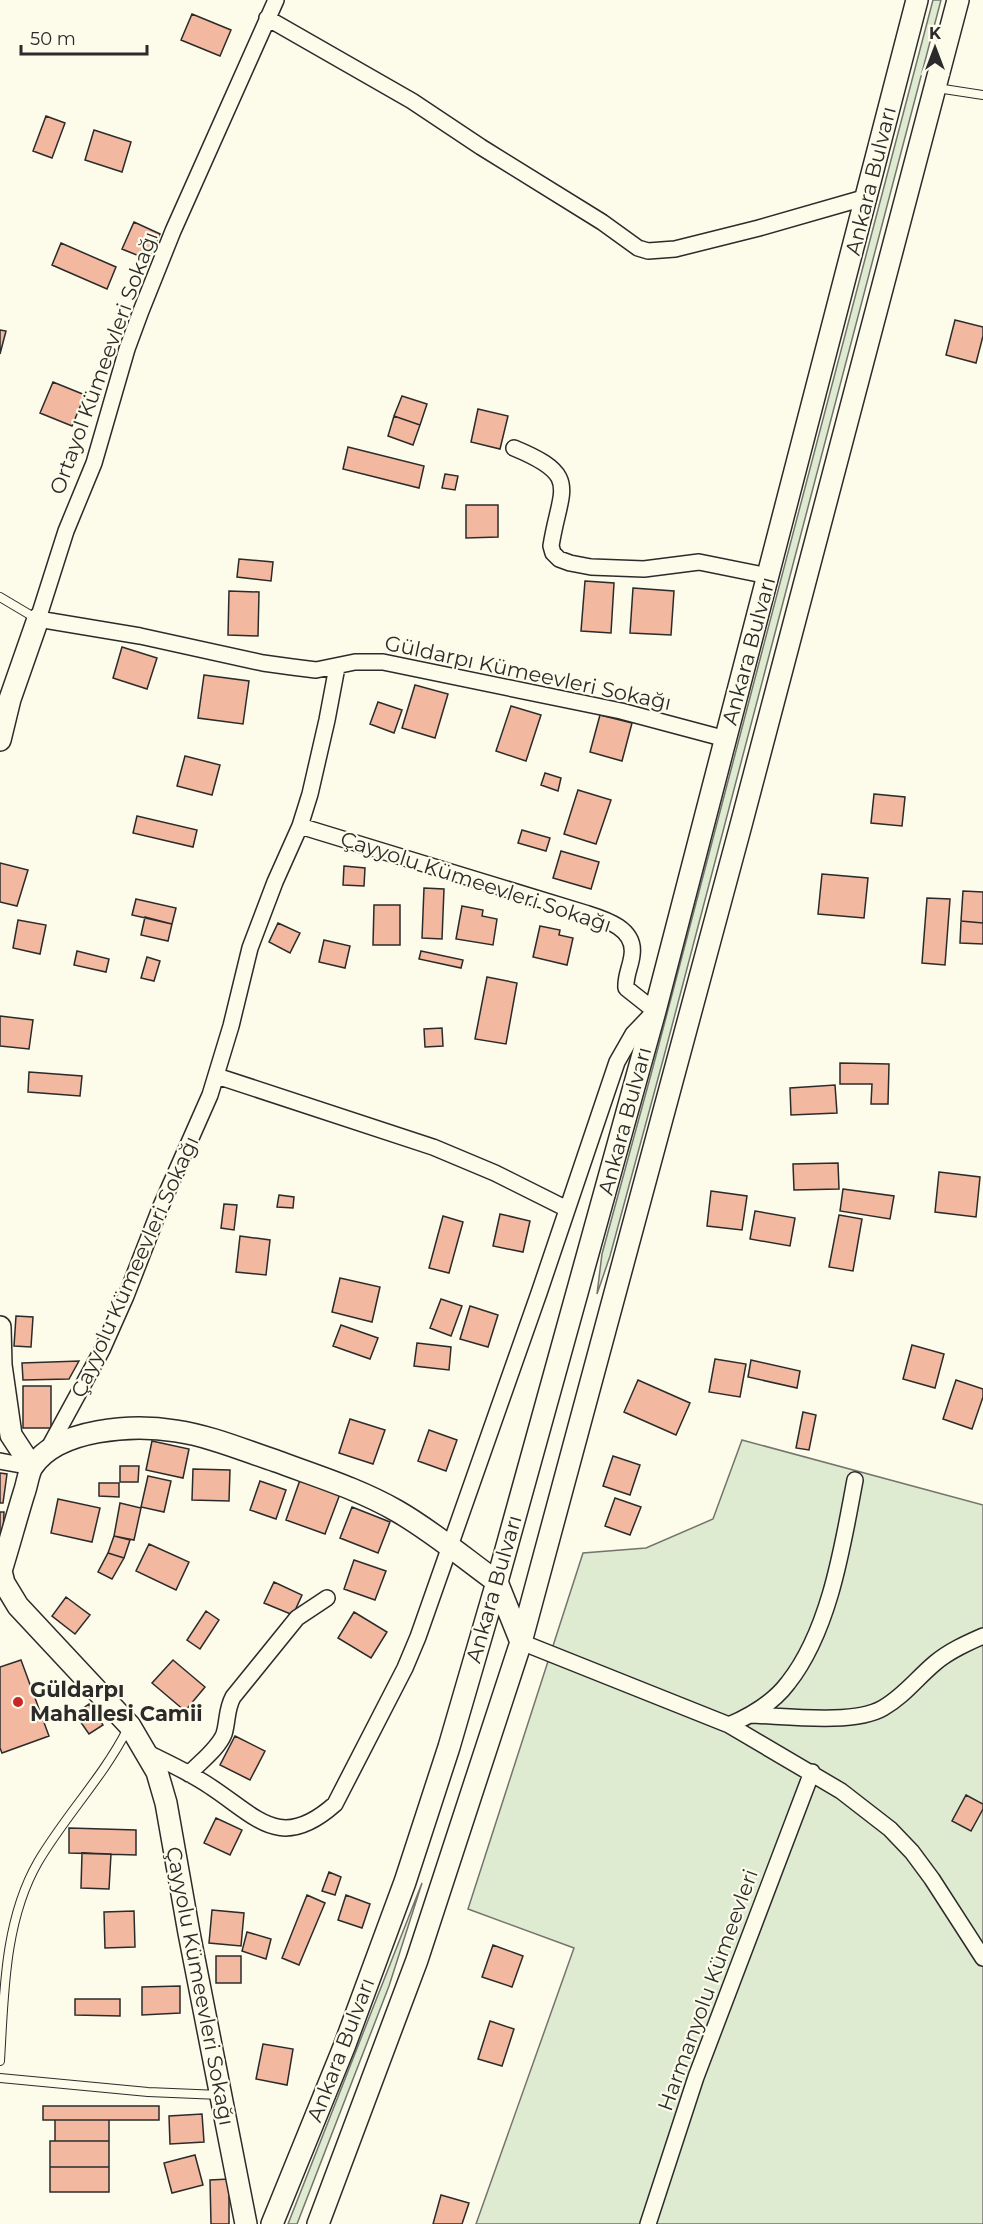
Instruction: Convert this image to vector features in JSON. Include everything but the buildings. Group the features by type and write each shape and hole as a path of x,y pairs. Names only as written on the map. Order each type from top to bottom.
{"main road":[{"name":"Ankara Bulvarı","path":"272,2224 344,2047 405,1882 497,1582 655,1011 917,0"},
{"name":"Ankara Bulvarı","path":"318,2224 417,1960 521,1642 741,825 958,0"},
{"path":"0,740 10,699 38,619"},
{"path":"0,1327 1,1365 11,1435 39,1461"},
{"name":"Çayyolu Kümeevleri Sokağı","path":"246,2224 166,1803 157,1772 130,1726 18,1606 4,1583 0,1571 39,1461 73,1438 91,1432 124,1428 176,1431 203,1437 304,1471 371,1498 418,1524 497,1582"},
{"path":"497,1582 521,1642"}],"street":[{"name":"Ortayol Kümeevleri Sokağı","path":"38,619 66,531 94,463 127,349 141,312 173,231 276,0"},
{"path":"267,18 395,91 602,222 638,248 675,249 867,197"},
{"path":"514,448 548,464 561,483 563,492 551,546 553,553 559,559 580,565 619,569 644,569 699,562 768,576"},
{"name":"Güldarpı Kümeevleri Sokağı","path":"38,619 140,636 263,663 316,670 355,662 382,662 621,711 726,739"},
{"name":"Çayyolu Kümeevleri Sokağı","path":"39,1461 102,1350 217,1076 250,948 271,891 300,826 319,757 337,667"},
{"name":"Çayyolu Kümeevleri Sokağı","path":"300,826 574,910 617,926 630,939 632,947 633,954 625,980 626,988 655,1011"},
{"path":"146,1752 209,1785 263,1824 277,1828 306,1824 322,1816 334,1804 344,1789 405,1668 450,1547 617,1062 633,1034 655,1011"},
{"path":"217,1076 433,1147 495,1173 567,1209"},
{"path":"0,1461 39,1461"},
{"path":"729,1725 751,1715 776,1696 789,1682 808,1650 824,1615 842,1547 855,1480"},
{"path":"189,1774 218,1744 224,1734 226,1712 233,1697 297,1618 327,1598"},
{"path":"751,1715 840,1717 864,1715 881,1709 902,1695 945,1655 983,1636"},
{"path":"521,1642 729,1725 812,1772 865,1808 912,1852 957,1916 983,1959"},
{"name":"Harmanyolu Kümeevleri","path":"648,2224 696,2077 812,1772"}],"lane":[{"path":"935,88 983,95"},
{"path":"0,597 38,619"},
{"path":"0,2061 7,1966 14,1924 23,1896 47,1848 117,1750 130,1726"},
{"path":"0,2078 136,2091 221,2096"}],"green space":[{"path":"933,0 941,0 663,1060 610,1256 597,1294 602,1254"},
{"path":"742,1440 983,1505 983,2224 476,2224 574,1948 468,1909 583,1553 646,1548 713,1519"},
{"path":"422,1883 389,1986 297,2224 288,2224"}],"place":[{"name":"Güldarpı Mahallesi Camii","path":"18,1702"}]}
